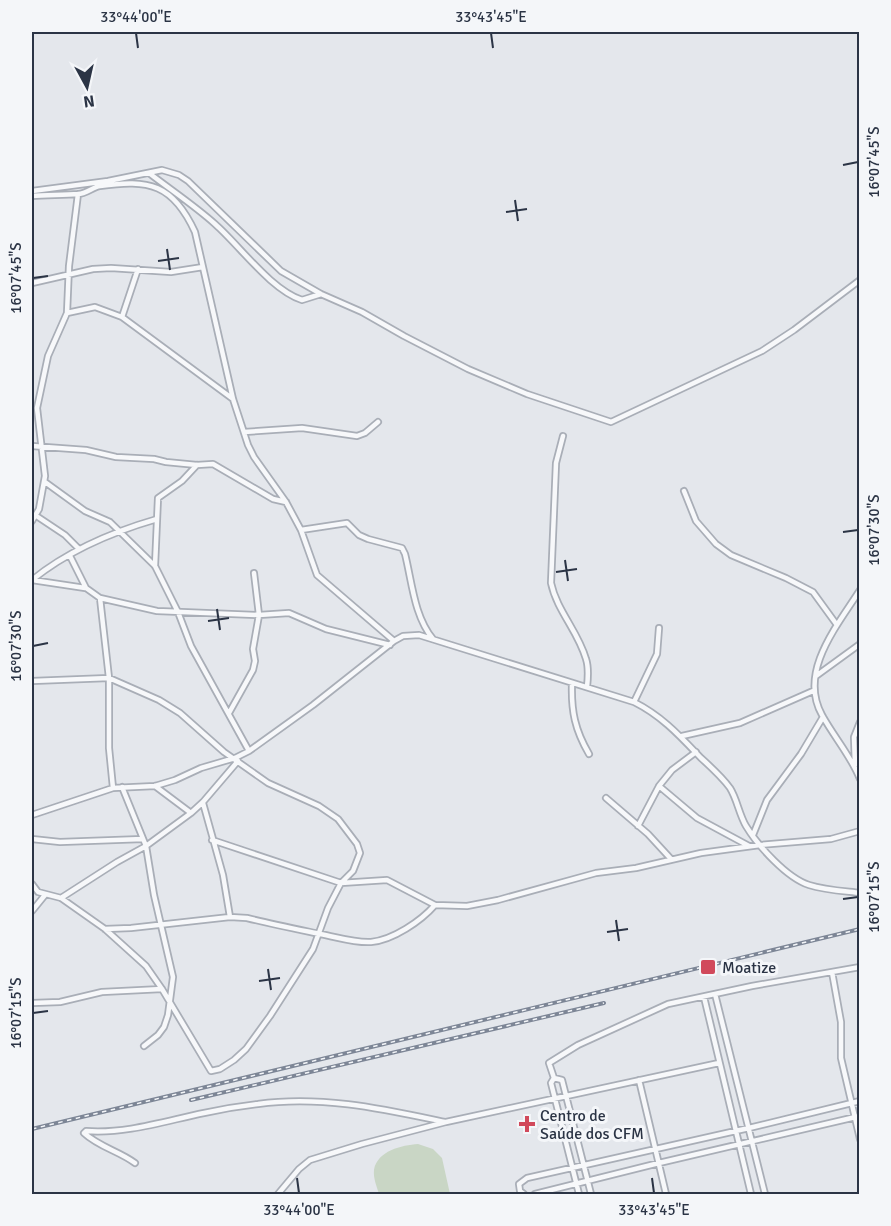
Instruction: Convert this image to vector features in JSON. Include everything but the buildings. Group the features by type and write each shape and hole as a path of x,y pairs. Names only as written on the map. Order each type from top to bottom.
{"street":[{"path":"32,191 108,181 162,170 185,178 281,271 321,294 362,312 468,369 527,394 611,422 762,351 860,280"},
{"path":"149,173 214,223 290,295 302,300 321,294"},
{"path":"32,196 78,194 98,186 146,183 166,191 187,214 195,232 233,399 254,457 286,502 301,530 317,574 392,643"},
{"path":"32,521 39,509 45,482 37,408 48,356 67,313 68,274 78,194"},
{"path":"32,283 93,269 171,272 203,267"},
{"path":"122,317 138,269"},
{"path":"67,313 95,307 122,317 233,399"},
{"path":"244,432 302,428 357,436 365,433 378,422"},
{"path":"563,436 556,463 551,583 554,597 586,659 587,687"},
{"path":"32,446 86,450 116,457 217,465 273,499 286,502"},
{"path":"155,566 158,498 182,481 197,465"},
{"path":"45,482 85,511 100,516 120,530 155,566 192,646 249,751"},
{"path":"684,491 696,521 716,544 731,555 813,592 837,625"},
{"path":"35,515 65,535 79,549"},
{"path":"32,580 79,549 120,530 157,519"},
{"path":"301,530 348,523 359,535 402,548 418,612 426,631 433,639"},
{"path":"70,556 86,588"},
{"path":"229,713 253,670 255,661 253,649 259,615 254,573"},
{"path":"32,580 86,588 100,598 157,611 259,615 289,613 326,629 392,643"},
{"path":"860,590 823,649 813,691 823,717 856,767 860,779"},
{"path":"100,598 109,678 109,748 112,788"},
{"path":"634,702 657,654 659,628"},
{"path":"61,898 146,846 191,813 203,802 236,760 344,682 392,643 403,636 419,635 634,702 664,720 682,736 731,790 745,824 760,845 794,878 808,885 860,893"},
{"path":"816,676 860,644"},
{"path":"32,681 109,678 128,685 180,712 224,752 268,783 319,806 338,819 357,844 360,853 353,871 341,883 328,908 321,934 313,949 246,1049 234,1060 211,1071 146,966 105,929 61,898 38,892 32,884"},
{"path":"572,683 573,720 579,737 589,754"},
{"path":"682,736 740,723 813,691"},
{"path":"753,836 767,800 801,754 823,717"},
{"path":"856,767 854,737 860,722"},
{"path":"638,825 659,786 672,770 696,752"},
{"path":"32,815 112,788 154,786 175,780 201,768 236,760"},
{"path":"154,786 191,813"},
{"path":"659,786 697,818 749,846"},
{"path":"122,787 146,846 160,925 173,977 168,1015 164,1027 144,1046"},
{"path":"606,798 638,825 671,859"},
{"path":"203,802 223,875 230,917"},
{"path":"212,840 341,883 387,880 435,904 467,906 498,900 596,873 636,868 671,859 749,846 831,839 860,831"},
{"path":"32,839 60,842 143,839"},
{"path":"32,911 45,895"},
{"path":"105,929 230,917 350,940 372,942 407,927 428,913 435,904"},
{"path":"579,1194 555,1099 551,1081 554,1078 549,1064 578,1045 668,1004 860,967"},
{"path":"832,972 841,1022 841,1058 851,1102 857,1117 860,1139"},
{"path":"32,1003 60,1002 102,992 162,989"},
{"path":"716,994 765,1194"},
{"path":"704,997 751,1194"},
{"path":"278,1194 299,1168 310,1160 362,1144 446,1122 719,1063"},
{"path":"554,1078 562,1080 591,1194"},
{"path":"639,1080 666,1194"},
{"path":"135,1163 125,1155 102,1146 85,1135 85,1132 118,1131 207,1112 261,1104 312,1101 366,1106 446,1122"},
{"path":"524,1194 519,1187 522,1180 860,1101"},
{"path":"535,1194 857,1117"}],"green space":[{"path":"418,1144 433,1149 442,1158 450,1194 379,1194 374,1173 376,1163 391,1150"}],"railway":[{"path":"32,1129 860,929"},
{"path":"191,1100 604,1003"}],"place":[{"name":"Moatize","path":"708,967"},
{"name":"Centro de Saúde dos CFM","path":"527,1124"}]}
